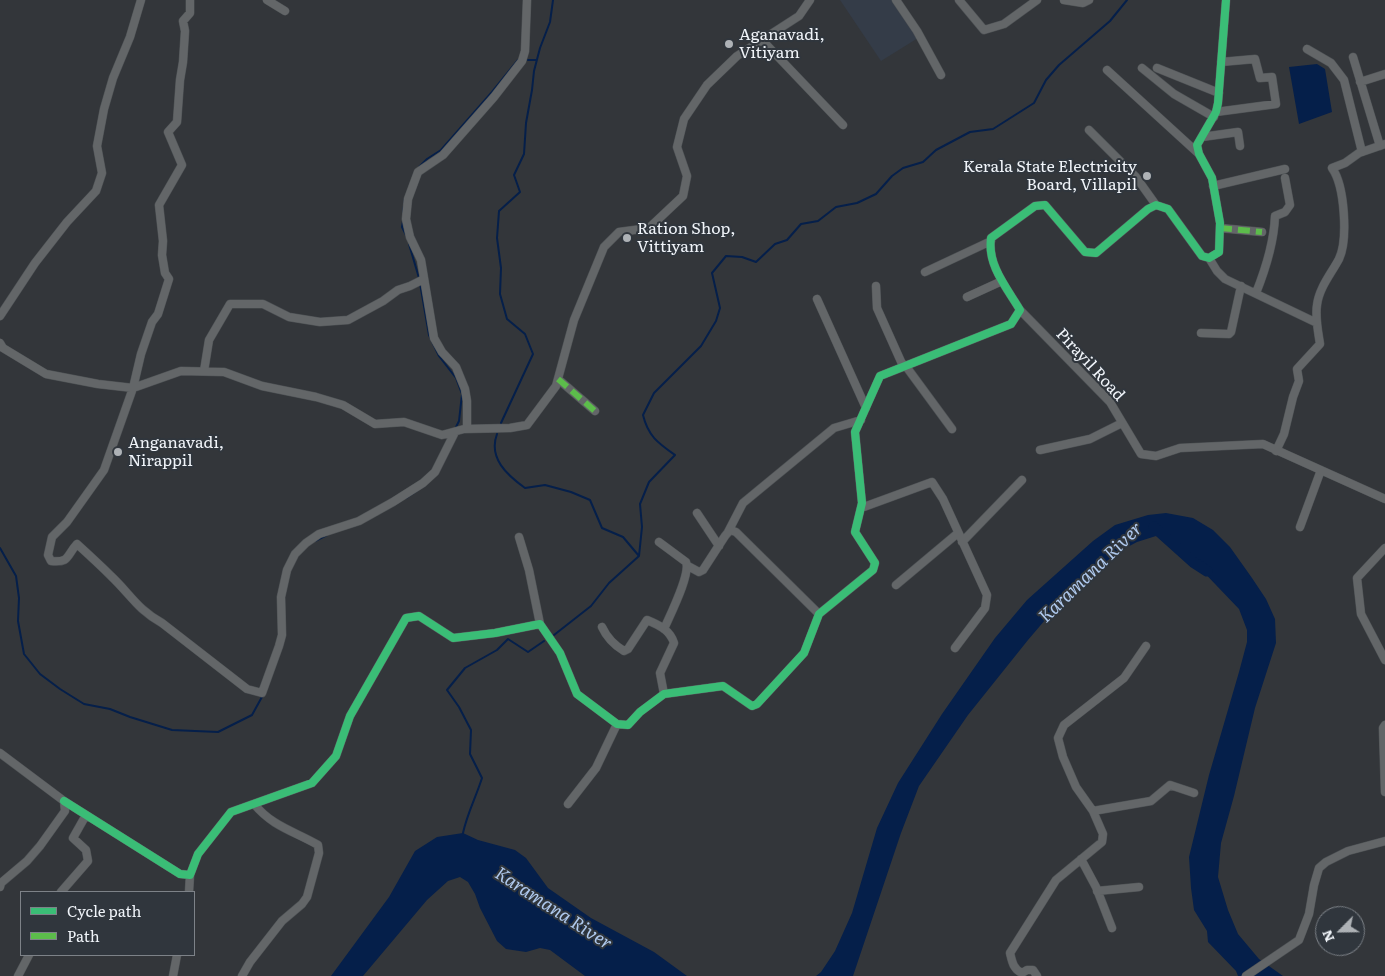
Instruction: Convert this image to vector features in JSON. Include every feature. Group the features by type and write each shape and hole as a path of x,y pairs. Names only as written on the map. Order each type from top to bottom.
{"street":[{"path":"0,316 35,263 96,191 102,173 97,146 101,124 113,78 130,37 140,0"},
{"path":"190,0 190,13 183,21 185,31 183,62 176,122 168,132 182,165 159,205 163,241 162,255 165,273 169,279 158,314 152,322 141,354 133,388 104,470 67,522 52,537 48,555 51,561 62,562 66,560 77,544 149,615 247,689 262,693 281,641 281,596 287,570 295,554 318,534 359,521 423,482 435,472 455,432"},
{"path":"267,0 285,11"},
{"path":"467,430 465,389 456,368 442,352 434,338 421,260 410,237 406,219 408,199 418,172 443,155 494,97 522,61 526,51 526,0"},
{"path":"0,343 3,348 46,374 98,384 133,388 181,371 224,372 262,386 343,404 375,424 404,422 442,435 467,430 510,428 527,425 556,386 574,320 604,247 619,232 649,228 683,196 687,176 677,146 684,119 707,85 737,56 799,16 810,0"},
{"path":"896,0 917,31 941,75"},
{"path":"959,0 984,30 1004,24 1037,0"},
{"path":"1064,0 1083,3 1089,0"},
{"path":"1209,258 1219,252 1220,228 1212,178 1199,154 1197,145 1215,114 1219,93 1226,0"},
{"path":"762,40 843,125"},
{"path":"1307,49 1330,63 1344,80 1362,152"},
{"path":"1276,450 1284,434 1299,381 1297,369 1320,344 1317,304 1330,273 1339,258 1343,242 1343,207 1338,176 1332,168 1362,152 1383,145 1353,58"},
{"path":"1142,68 1174,94 1215,114 1276,104 1272,77 1260,78 1255,59 1221,62"},
{"path":"1157,68 1219,93"},
{"path":"1106,70 1199,154"},
{"path":"1360,82 1385,74"},
{"path":"1089,130 1136,177 1156,205 1168,209 1202,256 1209,258 1217,271 1225,279 1317,323"},
{"path":"1202,137 1238,132 1240,146"},
{"path":"1213,186 1285,168"},
{"path":"1256,293 1275,229 1275,216 1285,212 1290,206 1285,178"},
{"path":"925,272 991,241 991,238 1036,206 1045,205 1085,252 1096,254 1148,209 1156,205"},
{"path":"1220,228 1262,232"},
{"name":"Pirayil Road","path":"991,241 990,248 996,271 1020,310 1110,402 1141,454 1156,456 1180,448 1263,444 1385,499"},
{"path":"204,371 209,340 230,304 263,304 289,316 320,322 348,320 384,301 398,290 424,279"},
{"path":"968,297 1002,281"},
{"path":"876,286 877,308 904,366 952,428"},
{"path":"1201,333 1229,334 1231,332 1241,286"},
{"path":"818,299 866,408"},
{"path":"519,537 529,570 540,624 560,653 577,694 617,724 628,725 640,712 664,694 723,686 752,706 757,704 804,653 819,614 874,570 875,563 854,532 862,503 855,432 880,376 1011,324 1020,310"},
{"path":"558,378 595,410"},
{"path":"659,542 686,562 688,566 699,572 728,532 743,503 834,428 861,420"},
{"path":"1040,450 1090,439 1122,422"},
{"path":"1300,527 1321,470"},
{"path":"962,542 1022,480"},
{"path":"861,508 932,482 943,499 987,595 986,608 955,648"},
{"path":"1375,494 1385,489"},
{"path":"697,513 719,546"},
{"path":"728,532 730,530 736,532 819,614"},
{"path":"896,585 958,533"},
{"path":"1385,548 1357,578 1361,614 1385,660"},
{"path":"664,629 688,566"},
{"path":"189,891 190,875 198,854 231,812 312,783 336,756 350,716 406,618 419,616 453,638 495,633 540,624"},
{"path":"602,627 605,635 615,646 624,651 628,649 647,620 659,625 672,635 674,642 660,672 664,694"},
{"path":"1037,976 1033,970 1027,970 1022,973 1018,972 1014,968 1010,953 1056,880 1102,842 1103,834 1093,811 1076,787 1063,757 1058,738 1064,725 1124,678 1146,646"},
{"path":"568,804 596,768 617,724"},
{"path":"1385,725 1383,728 1385,792"},
{"path":"0,753 64,801 180,874 190,875"},
{"path":"1093,811 1151,800 1170,785 1194,793"},
{"path":"0,887 1,883 27,861 40,846 65,811 64,801"},
{"path":"242,976 250,962 282,921 302,904 307,897 320,853 318,845 274,823 262,814 254,804"},
{"path":"62,891 88,861 86,850 73,838 86,815"},
{"path":"1246,976 1299,940 1309,914 1319,868 1326,862 1348,851 1385,841"},
{"path":"1081,859 1098,890 1112,928"},
{"path":"1098,890 1140,887"},
{"path":"18,976 28,956"},
{"path":"173,976 178,956"}],"shaded area":[{"path":"840,0 893,0 918,38 881,61"}],"water":[{"path":"1317,64 1325,69 1332,112 1299,124 1289,67"},
{"path":"1166,513 1193,518 1213,530 1230,547 1252,578 1266,599 1275,619 1276,643 1255,708 1221,843 1218,877 1238,934 1259,959 1283,976 1238,976 1236,971 1208,942 1207,931 1194,910 1189,857 1209,775 1247,642 1247,630 1239,609 1171,538 1156,536 1137,542 1120,551 1074,586 968,715 919,786 901,833 853,976 816,976 821,972 835,951 852,913 877,828 898,783 942,714 995,638 1027,600 1093,541 1115,525 1148,515"},
{"path":"463,833 478,840 515,850 526,858 548,888 591,918 654,952 687,976 585,976 550,950 540,948 526,952 506,949 497,941 468,882 460,877 448,881 427,900 363,976 331,976 389,897 415,851 437,837"}],"waterway":[{"path":"501,423 533,354 525,334 507,319 500,294 501,268 497,238 499,211 520,192 514,175 524,154 526,123 534,71 550,22 553,0"},
{"path":"639,556 642,527 640,504 649,482 675,455 654,438 643,415 654,393 701,346 716,321 720,308 712,273 726,256 742,257 756,262 775,244 787,240 801,224 818,221 836,207 857,203 876,194 892,176 903,168 923,162 936,150 970,132 993,129 1034,103 1046,80 1059,65 1110,21 1127,0"},
{"path":"419,167 441,150 518,60"},
{"path":"528,60 536,60"},
{"path":"403,213 405,198"},
{"path":"403,221 402,227 407,237"},
{"path":"409,244 419,278"},
{"path":"420,283 429,335 439,356 456,378 462,394 459,421 456,427"},
{"path":"497,434 495,451 506,472 525,488 545,485 571,492 590,500 602,528 623,537 639,556 609,583 591,606 554,635"},
{"path":"406,498 418,490"},
{"name":"Karamana River","path":"1154,527 1193,562 1207,571"},
{"path":"315,541 327,535"},
{"path":"0,548 16,576 19,598 18,621 24,654 40,674 84,704 110,709 172,730 218,732 252,715 263,695"},
{"path":"463,833 482,778 470,754 471,730 459,707 447,690 465,668 497,650 508,639 528,652 544,641"}],"marked path":[{"path":"1220,228 1262,232"},
{"path":"558,379 595,411"}],"cycle path":[{"path":"64,801 180,874 190,875 198,854 231,812 312,783 336,756 350,716 406,618 419,616 453,638 495,633 540,624 560,653 577,694 617,724 628,725 640,712 664,694 723,686 752,706 757,704 804,653 819,614 873,570 875,563 855,532 862,503 855,432 880,376 1011,324 1020,310 995,267 992,258 991,238 1035,206 1045,205 1085,252 1096,253 1148,209 1156,205 1168,209 1202,256 1209,258 1219,252 1220,223 1212,178 1199,154 1197,145 1216,112 1218,103 1226,0"}],"place":[{"name":"Aganavadi, Vitiyam","path":"729,44"},
{"name":"Kerala State Electricity Board, Villapil","path":"1147,176"},
{"name":"Ration Shop, Vittiyam","path":"627,238"},
{"name":"Anganavadi, Nirappil","path":"118,452"}]}
